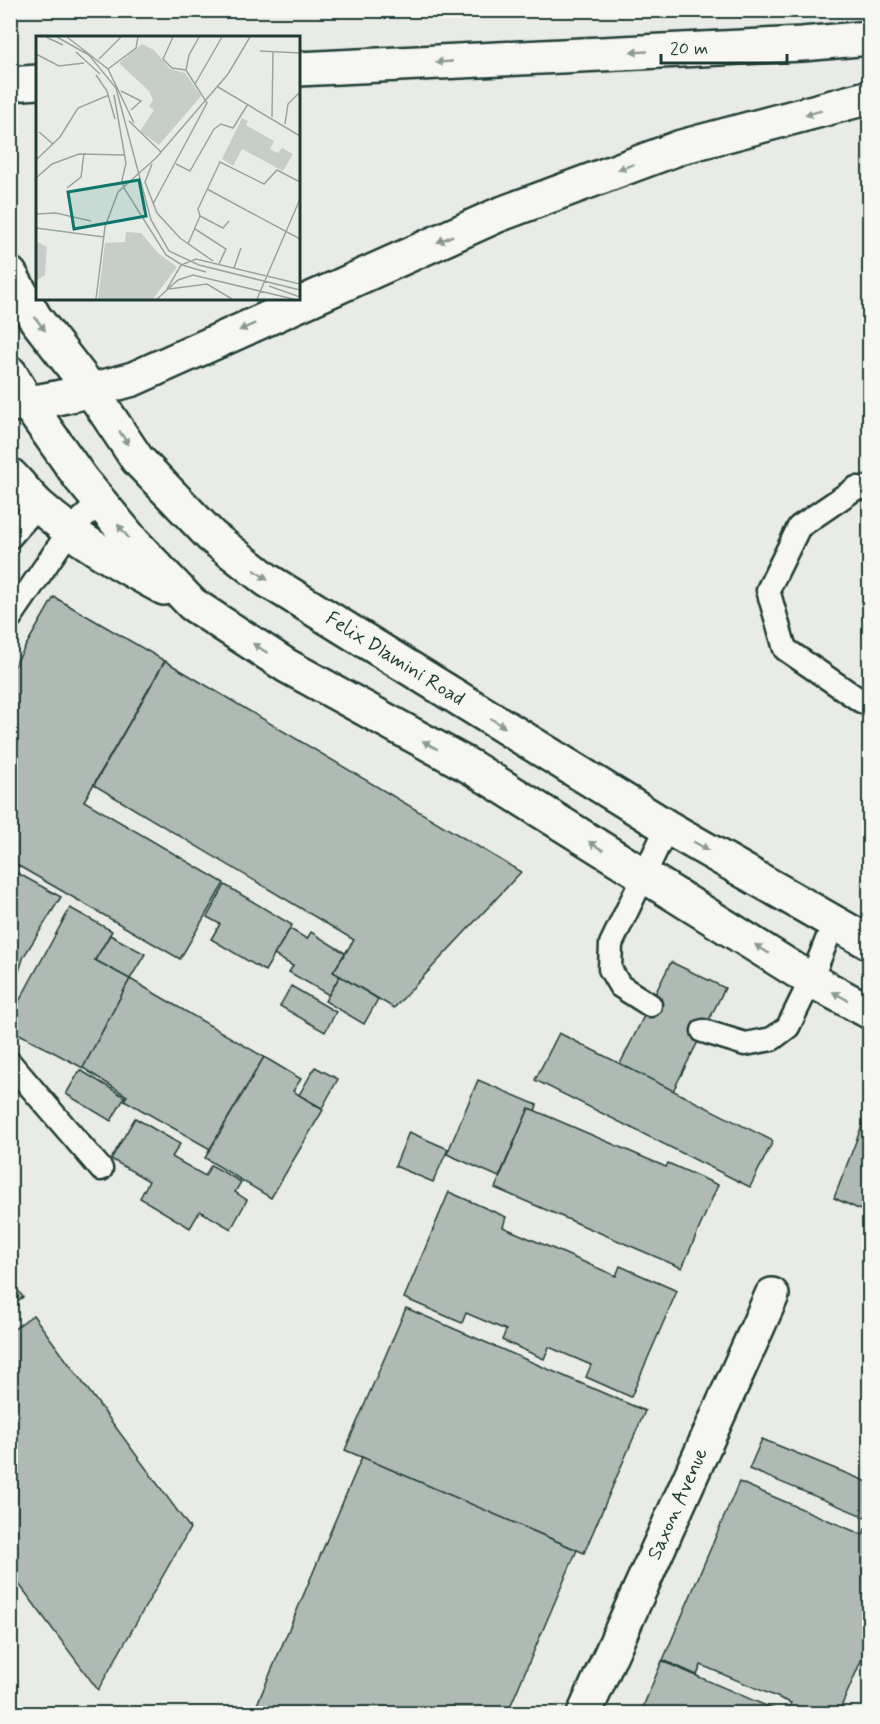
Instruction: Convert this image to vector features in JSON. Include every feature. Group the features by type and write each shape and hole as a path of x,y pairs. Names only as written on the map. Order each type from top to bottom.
{"main road":[{"path":"300,69 779,45 870,38"},
{"path":"10,84 36,82"},
{"path":"19,404 133,379 498,215 681,147 870,97"},
{"name":"Felix Dlamini Road","path":"10,274 35,318 91,390 137,459 210,536 267,580 667,827 870,942"},
{"path":"10,373 19,404 134,543 192,604"},
{"path":"10,475 38,505 70,531 125,567 192,604 287,666 471,768 812,980 870,1012"},
{"name":"Saxon Avenue","path":"584,1713 771,1295"}],"lane":[{"path":"870,488 856,488 799,527 768,590 784,649 861,701 870,704"},
{"path":"10,618 70,531 100,502"},
{"path":"10,537 38,505"},
{"path":"650,1005 620,986 610,969 611,944 667,827"},
{"path":"703,1031 745,1044 772,1039 788,1027 812,980 834,922"},
{"path":"10,1063 101,1169"}],"building":[{"path":"54,597 165,661 84,801 224,883 180,959 10,861 10,666 13,668"},
{"path":"165,661 521,872 394,1008 333,972 354,940 94,785"},
{"path":"10,869 61,897 24,956 13,989 10,990"},
{"path":"225,885 292,925 265,971 211,939 220,924 207,917"},
{"path":"70,908 112,931 95,960 130,979 83,1068 10,1029 10,1018"},
{"path":"290,929 307,939 311,932 345,953 333,972 340,976 329,995 289,972 293,966 274,955"},
{"path":"110,935 145,954 130,979 95,960"},
{"path":"671,962 725,988 673,1091 620,1064"},
{"path":"340,976 378,999 364,1024 325,1001"},
{"path":"130,979 264,1057 210,1149 124,1100 127,1096 83,1068"},
{"path":"291,986 336,1012 325,1032 280,1006"},
{"path":"559,1033 773,1141 750,1187 535,1080"},
{"path":"264,1057 301,1079 293,1091 323,1110 271,1198 205,1158"},
{"path":"315,1067 338,1079 322,1108 299,1095"},
{"path":"80,1070 125,1097 111,1121 66,1094"},
{"path":"478,1080 537,1105 535,1111 529,1108 499,1177 447,1154"},
{"path":"870,1105 870,1214 834,1198"},
{"path":"529,1108 666,1167 668,1163 718,1185 682,1268 495,1188"},
{"path":"135,1118 180,1144 172,1157 205,1176 211,1165 241,1182 235,1192 247,1200 231,1229 200,1211 190,1228 140,1198 149,1181 111,1159"},
{"path":"409,1132 448,1149 433,1182 395,1166"},
{"path":"449,1192 506,1217 503,1227 616,1276 620,1266 677,1291 631,1397 586,1377 591,1365 549,1347 544,1359 502,1340 506,1330 466,1313 462,1323 404,1298"},
{"path":"10,1280 23,1297 10,1306"},
{"path":"406,1308 645,1411 584,1553 345,1450"},
{"path":"33,1315 190,1528 98,1690 10,1572 10,1332"},
{"path":"762,1439 870,1483 870,1519 749,1469"},
{"path":"362,1457 577,1550 507,1714 253,1714"},
{"path":"739,1482 863,1535 865,1529 870,1531 870,1640 838,1714 798,1714 788,1709 791,1703 701,1665 697,1675 663,1660"},
{"path":"662,1661 785,1714 640,1714"}]}
